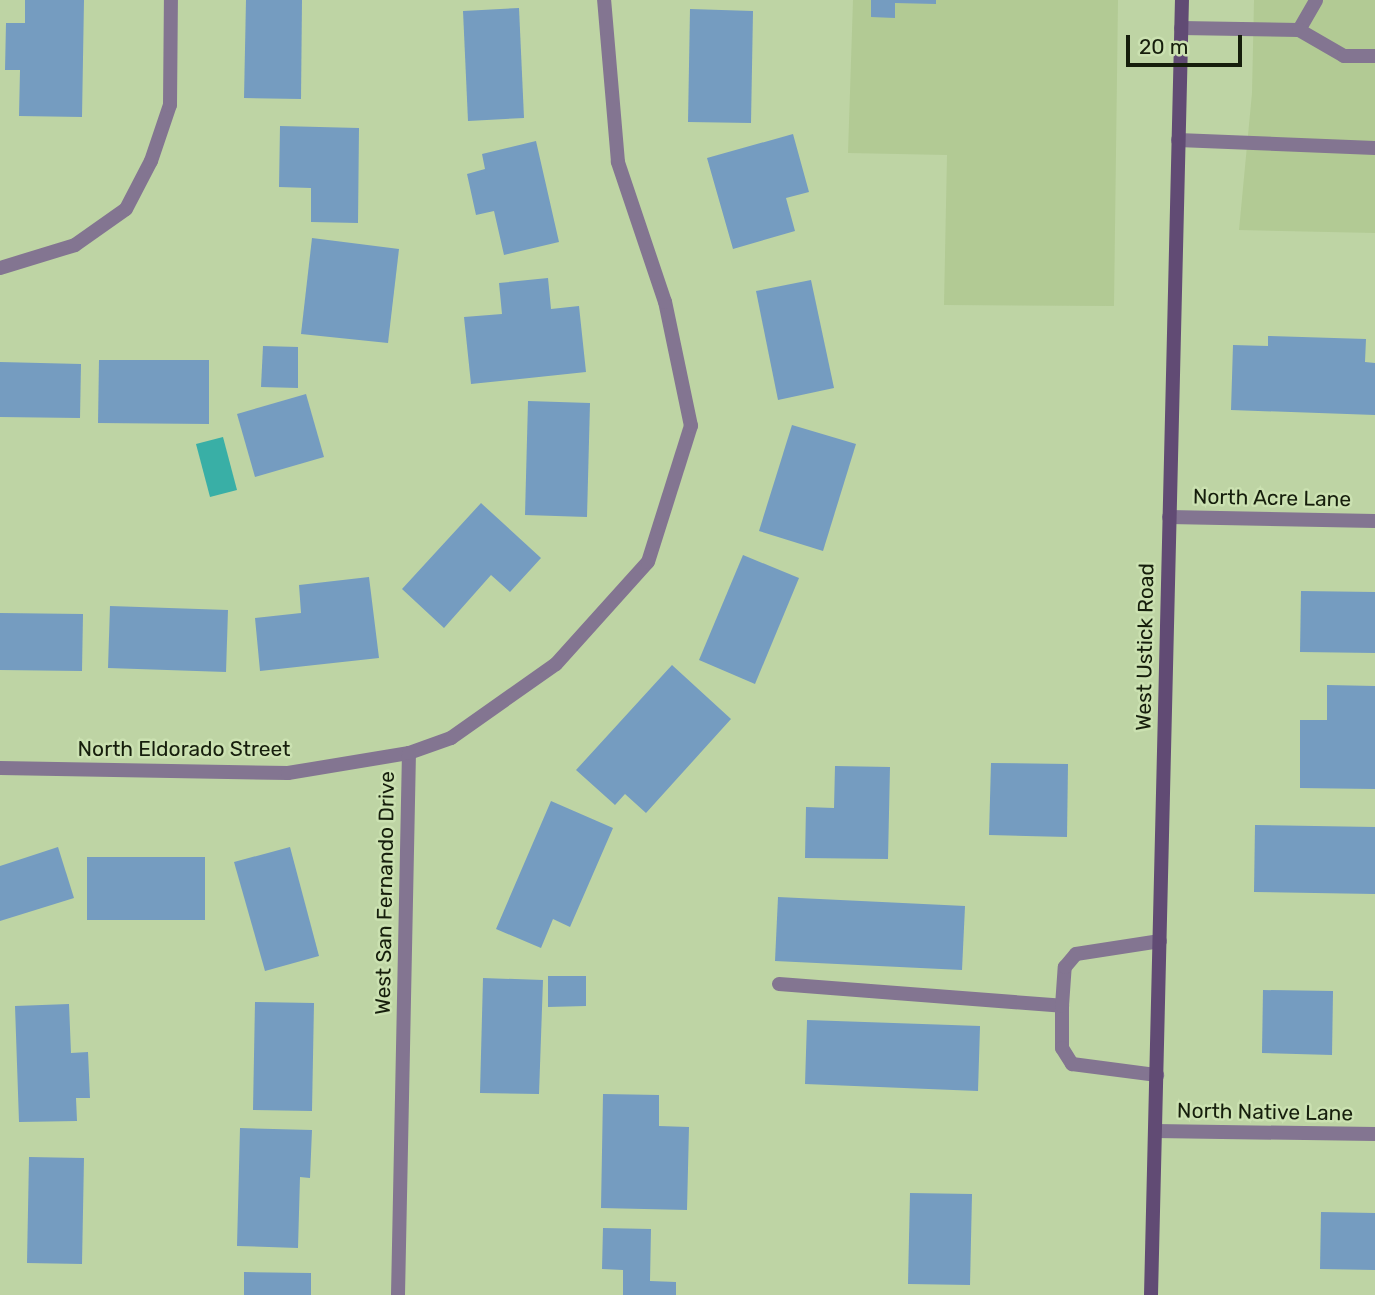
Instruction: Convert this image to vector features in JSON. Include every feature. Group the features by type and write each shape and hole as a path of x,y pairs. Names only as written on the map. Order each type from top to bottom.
{"main road":[{"name":"West Ustick Road","path":"1151,1295 1182,0"}],"street":[{"path":"0,268 75,245 126,209 151,161 170,105 171,0"},
{"name":"West San Fernando Drive","path":"398,1295 409,753 451,738 556,664 648,562 691,426 665,302 618,162 604,0"},
{"path":"1298,30 1316,0"},
{"path":"1181,28 1298,30 1344,56 1375,56"},
{"path":"1178,140 1375,148"},
{"name":"North Acre Lane","path":"1169,517 1375,522"},
{"name":"North Eldorado Street","path":"0,768 288,773 409,753"},
{"path":"1157,1075 1072,1064 1062,1048 1062,1006 1065,967 1076,954 1160,941"},
{"path":"779,984 1062,1006"},
{"name":"North Native Lane","path":"1155,1131 1375,1134"}],"shaded area":[{"path":"853,0 1118,0 1114,306 944,305 947,155 848,153"},
{"path":"1254,0 1375,0 1375,233 1239,230 1252,93"}],"water":[{"path":"223,437 237,490 210,497 196,444"}],"building":[{"path":"25,0 84,0 82,117 19,116 20,70 5,70 6,23 25,23"},
{"path":"246,0 302,0 301,99 244,98"},
{"path":"871,0 936,0 936,4 895,3 895,18 871,17"},
{"path":"519,8 524,118 468,121 463,11"},
{"path":"690,9 753,11 751,123 688,122"},
{"path":"280,126 359,128 358,223 311,222 311,188 279,187"},
{"path":"793,134 809,192 786,198 795,231 733,249 707,158"},
{"path":"536,141 559,242 504,255 494,211 476,215 467,174 485,169 482,154"},
{"path":"312,238 399,249 388,343 301,334"},
{"path":"548,278 551,309 579,306 586,372 471,384 464,317 502,314 499,283"},
{"path":"811,280 834,388 778,400 756,291"},
{"path":"1268,336 1366,339 1365,362 1375,363 1375,415 1231,410 1233,345 1268,346"},
{"path":"263,346 298,347 298,388 261,387"},
{"path":"99,360 209,360 209,424 98,423"},
{"path":"0,362 81,364 80,418 0,417"},
{"path":"306,394 324,457 255,477 237,414"},
{"path":"528,401 590,403 587,517 525,515"},
{"path":"792,425 856,444 823,551 759,531"},
{"path":"481,503 541,558 510,592 491,575 444,628 402,589"},
{"path":"743,555 799,578 755,684 699,660"},
{"path":"369,577 379,658 260,671 255,618 301,613 299,585"},
{"path":"1301,591 1375,592 1375,653 1300,652"},
{"path":"110,606 228,610 226,672 108,668"},
{"path":"0,613 83,614 82,671 0,670"},
{"path":"672,665 731,719 646,813 625,794 615,805 576,770"},
{"path":"1327,685 1375,686 1375,789 1300,788 1300,720 1327,720"},
{"path":"991,763 1068,764 1067,837 989,835"},
{"path":"835,766 890,767 888,859 805,858 806,807 834,808"},
{"path":"551,801 613,828 570,927 553,919 541,948 496,929"},
{"path":"1255,825 1375,827 1375,894 1254,892"},
{"path":"58,847 74,898 0,921 0,866"},
{"path":"290,847 319,956 265,971 234,862"},
{"path":"87,857 205,857 205,920 87,920"},
{"path":"778,897 965,906 962,970 775,961"},
{"path":"548,976 586,976 586,1006 548,1007"},
{"path":"483,978 543,980 539,1094 480,1093"},
{"path":"1263,990 1333,991 1332,1055 1262,1053"},
{"path":"255,1002 314,1003 312,1111 253,1110"},
{"path":"69,1004 71,1053 88,1052 90,1098 76,1098 77,1121 19,1122 15,1006"},
{"path":"807,1020 980,1026 978,1091 805,1084"},
{"path":"603,1094 659,1095 659,1126 689,1127 687,1210 601,1208"},
{"path":"240,1128 312,1130 310,1178 300,1177 298,1248 237,1246"},
{"path":"29,1157 84,1158 82,1264 27,1263"},
{"path":"910,1193 972,1194 970,1285 908,1284"},
{"path":"1321,1212 1375,1213 1375,1270 1320,1269"},
{"path":"603,1228 651,1229 650,1281 676,1282 676,1295 623,1295 623,1270 602,1269"},
{"path":"244,1272 311,1273 311,1295 244,1295"}]}
